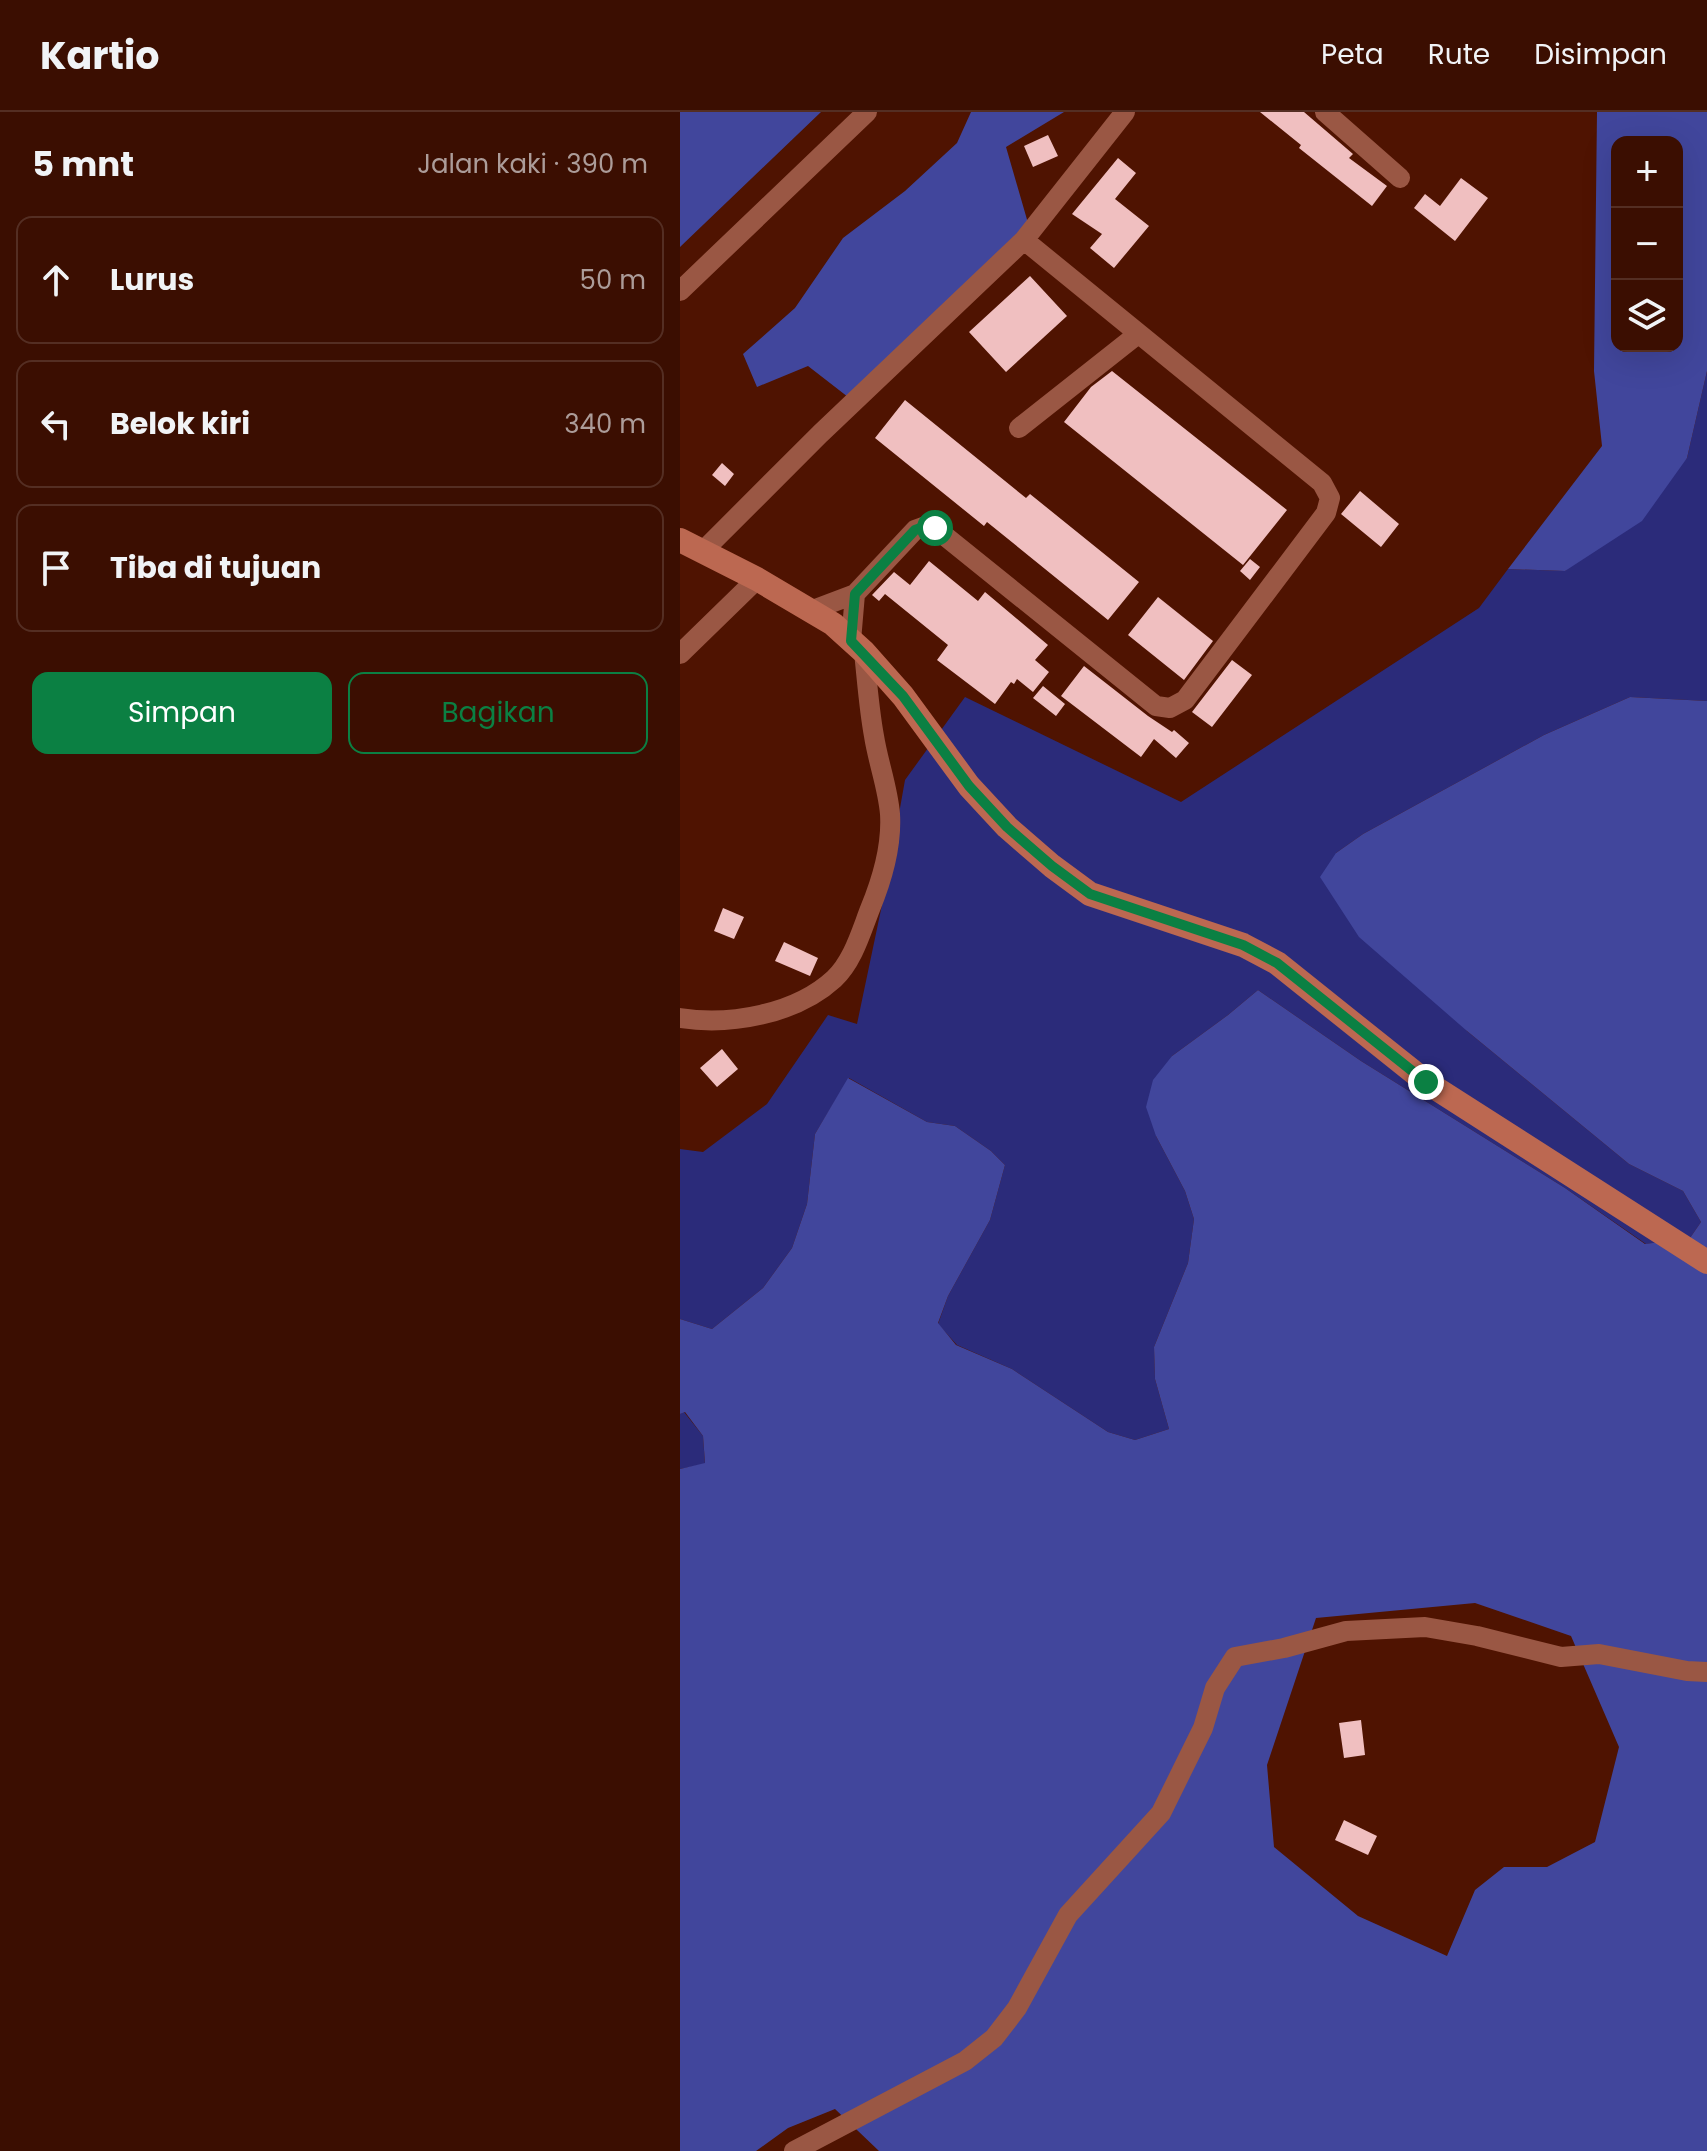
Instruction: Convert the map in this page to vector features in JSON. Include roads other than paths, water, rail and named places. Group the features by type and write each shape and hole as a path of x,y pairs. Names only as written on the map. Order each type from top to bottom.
{"main road":[{"path":"680,540 757,579 833,624 903,696 969,786 1007,827 1090,894 1243,945 1277,963 1426,1082 1707,1262"}],"lane":[{"path":"680,291 867,112"},
{"path":"704,550 820,434 1024,240 1125,112"},
{"path":"1325,112 1400,178"},
{"path":"810,611 855,594 915,530 926,526 935,528 1156,706 1170,708 1185,700 1326,513 1330,498 1322,483 1024,240"},
{"path":"1019,428 1138,334"},
{"path":"680,654 757,579"},
{"path":"680,1018 708,1022 746,1019 800,1001 835,978 850,957 886,861 890,815 857,646 855,594"},
{"path":"794,2151 965,2061 994,2038 1017,2008 1068,1915 1161,1813 1203,1728 1215,1688 1235,1657 1284,1648 1346,1631 1425,1627 1477,1636 1561,1657 1599,1654 1707,1672"}]}
